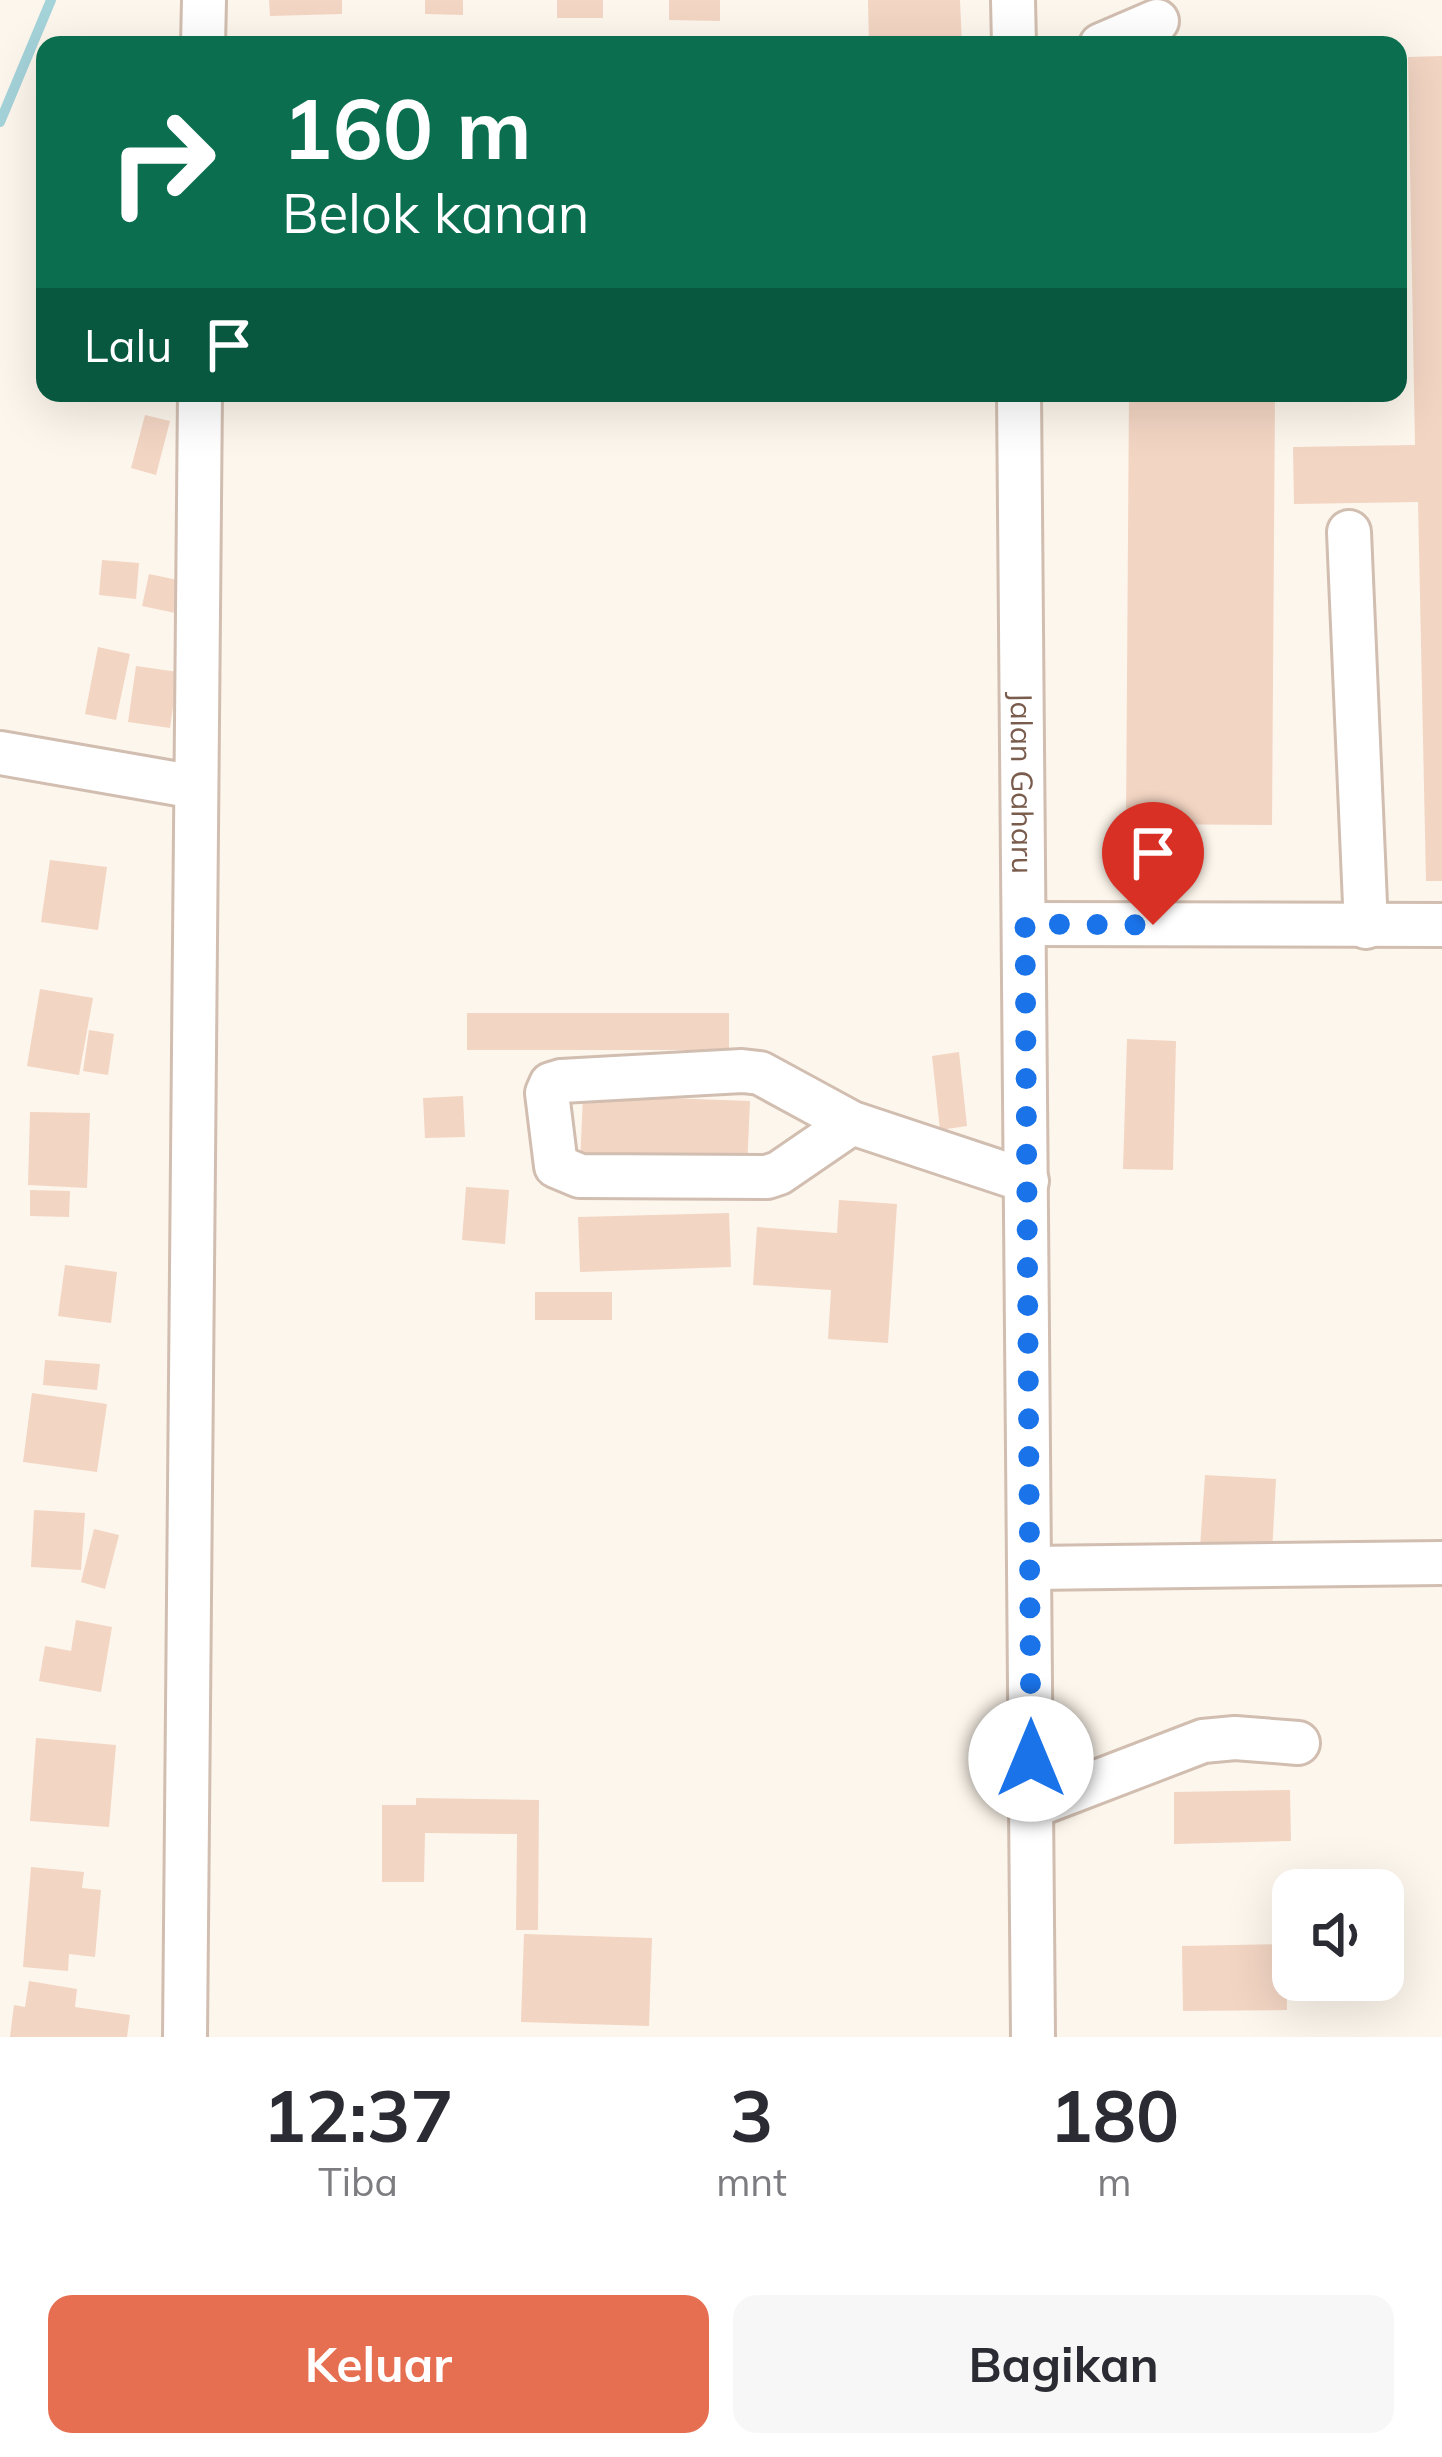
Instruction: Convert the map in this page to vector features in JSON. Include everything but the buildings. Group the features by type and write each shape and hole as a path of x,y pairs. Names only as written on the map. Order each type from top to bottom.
{"street":[{"path":"203,36 204,0"},
{"path":"1013,0 1014,36"},
{"path":"1122,36 1157,21"},
{"path":"184,2037 200,402"},
{"name":"Jalan Gaharu","path":"1018,402 1033,2037"},
{"path":"1349,532 1366,927"},
{"path":"0,753 196,788"},
{"path":"1025,924 1442,925"},
{"path":"852,1123 767,1177 580,1176 556,1166 548,1093 551,1084 561,1081 760,1073 852,1123 1027,1181"},
{"path":"1030,1568 1442,1563"},
{"path":"1031,1807 1203,1741 1235,1738 1298,1743"}],"waterway":[{"path":"0,122 51,0"}],"route":[{"path":"1031,1759 1025,924 1153,925"}]}
